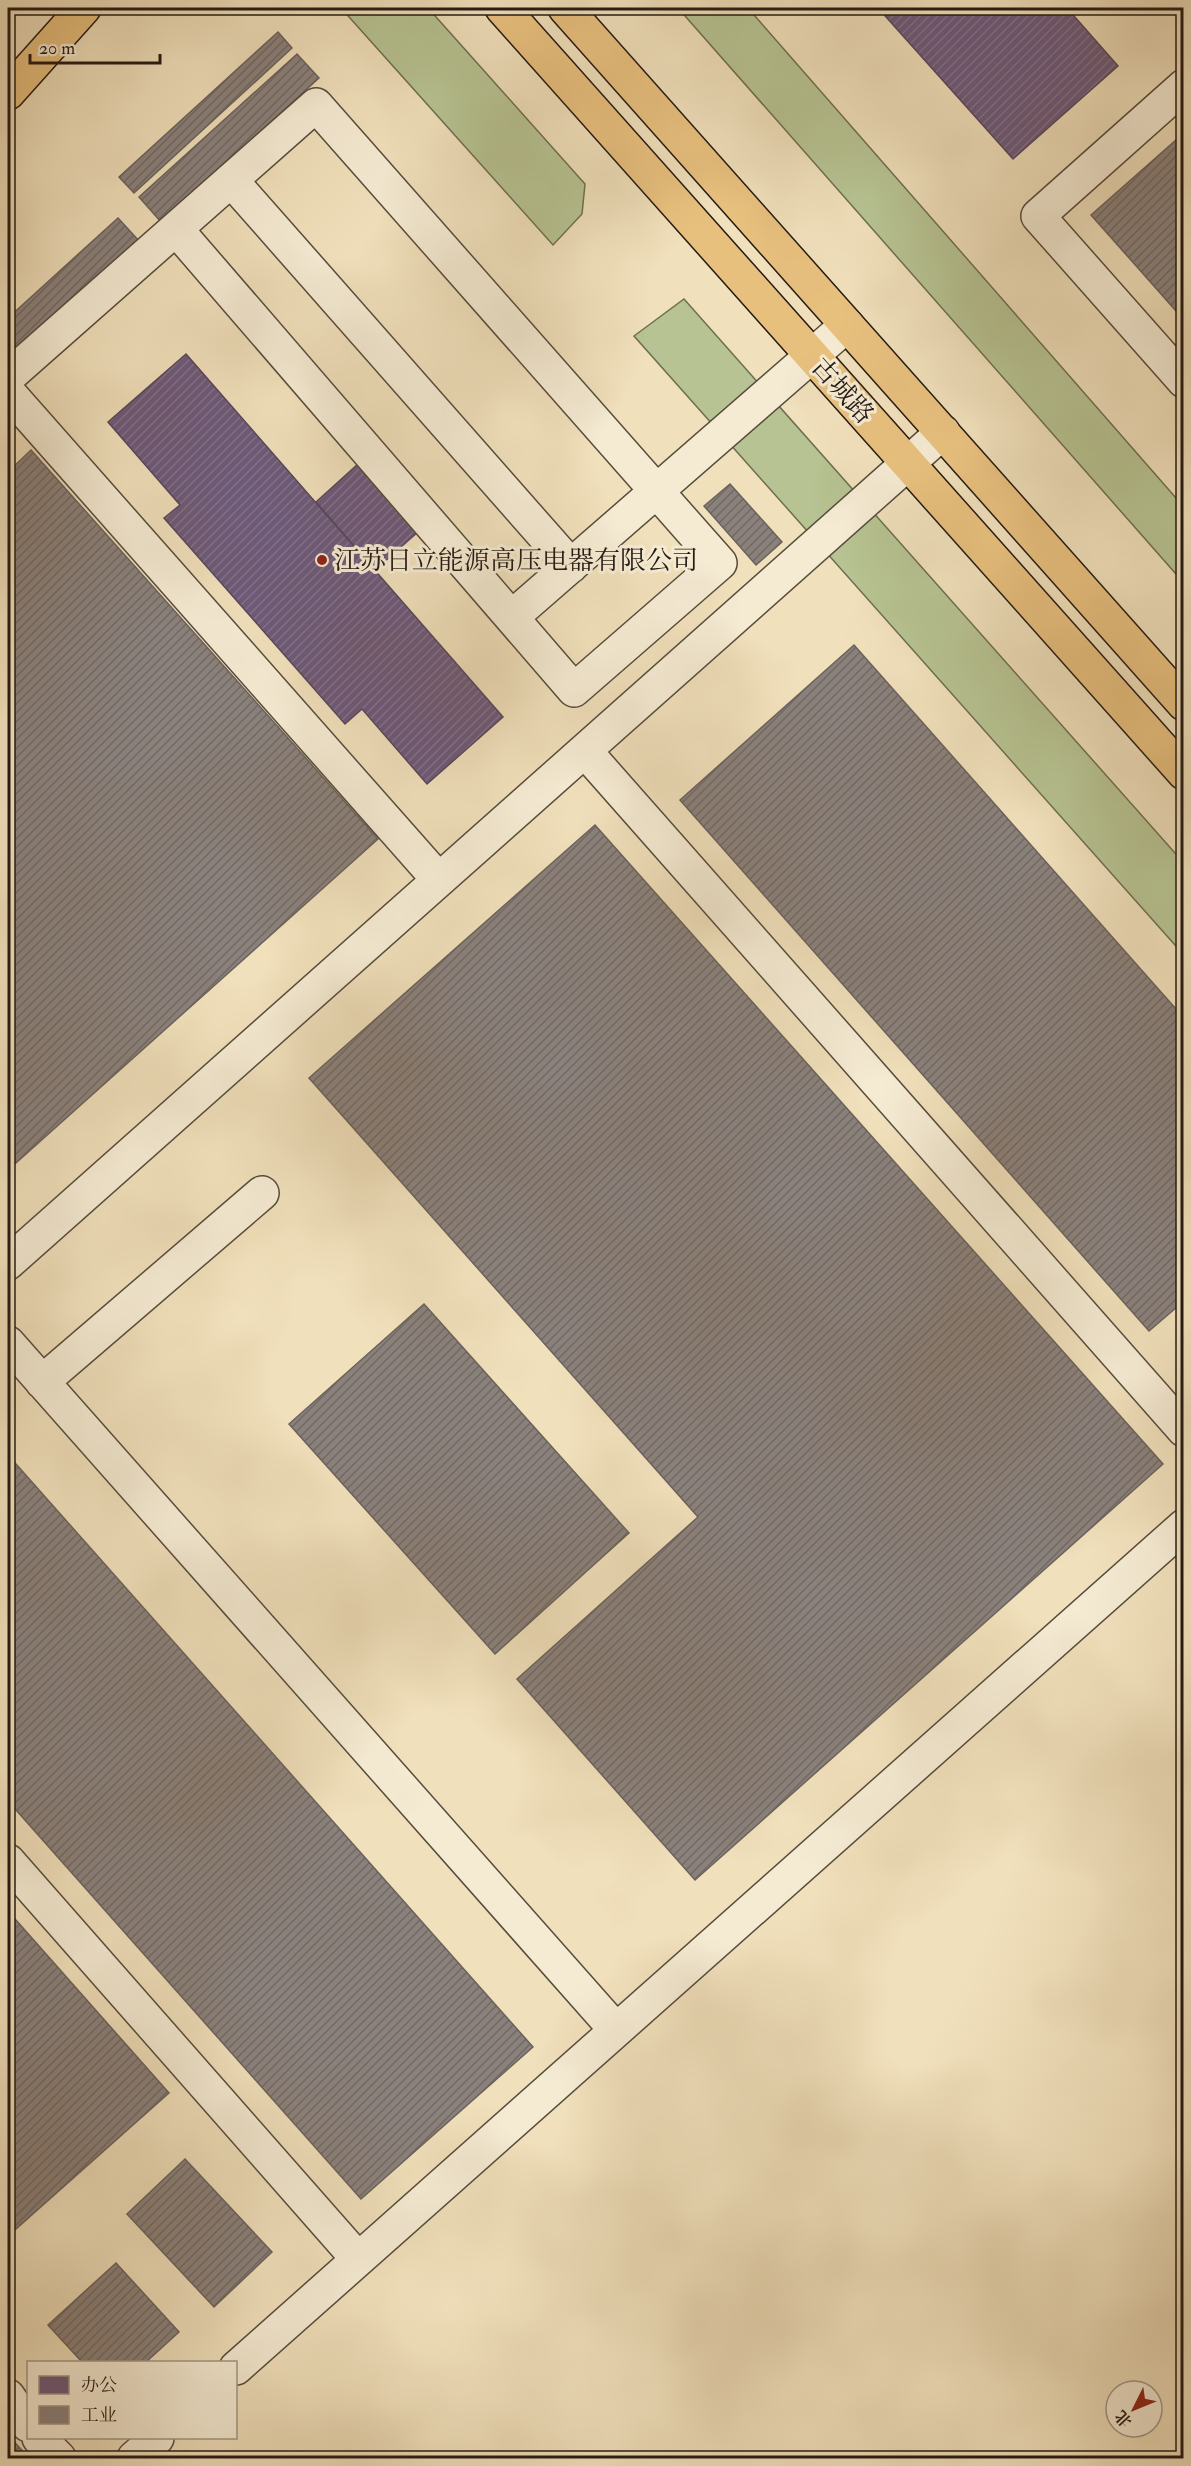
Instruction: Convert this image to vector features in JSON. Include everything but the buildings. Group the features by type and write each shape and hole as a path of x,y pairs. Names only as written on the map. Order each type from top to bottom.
{"main road":[{"path":"8,93 84,8"},
{"name":"古城路","path":"502,8 1184,773"},
{"name":"古城路","path":"566,8 1184,704"}],"lane":[{"path":"1184,86 1038,216 1184,381"},
{"path":"8,378 231,180 316,105 720,563 574,690 176,229"},
{"path":"231,180 571,566"},
{"path":"512,617 847,325"},
{"path":"8,392 439,880"},
{"path":"8,1263 943,432"},
{"path":"585,751 1184,1430"},
{"path":"42,1382 261,1193"},
{"path":"8,1343 616,2030"},
{"path":"237,2367 1184,1526"},
{"path":"8,1861 358,2259"},
{"path":"8,2396 27,2424"},
{"path":"40,2439 59,2458"},
{"path":"134,2458 156,2439"}],"green space":[{"path":"341,8 428,8 585,184 582,214 553,245"},
{"path":"678,8 748,8 1183,506 1183,582"},
{"path":"684,299 1183,862 1183,954 634,336"}],"place":[{"name":"江苏日立能源高压电器有限公司","path":"322,560"}]}
